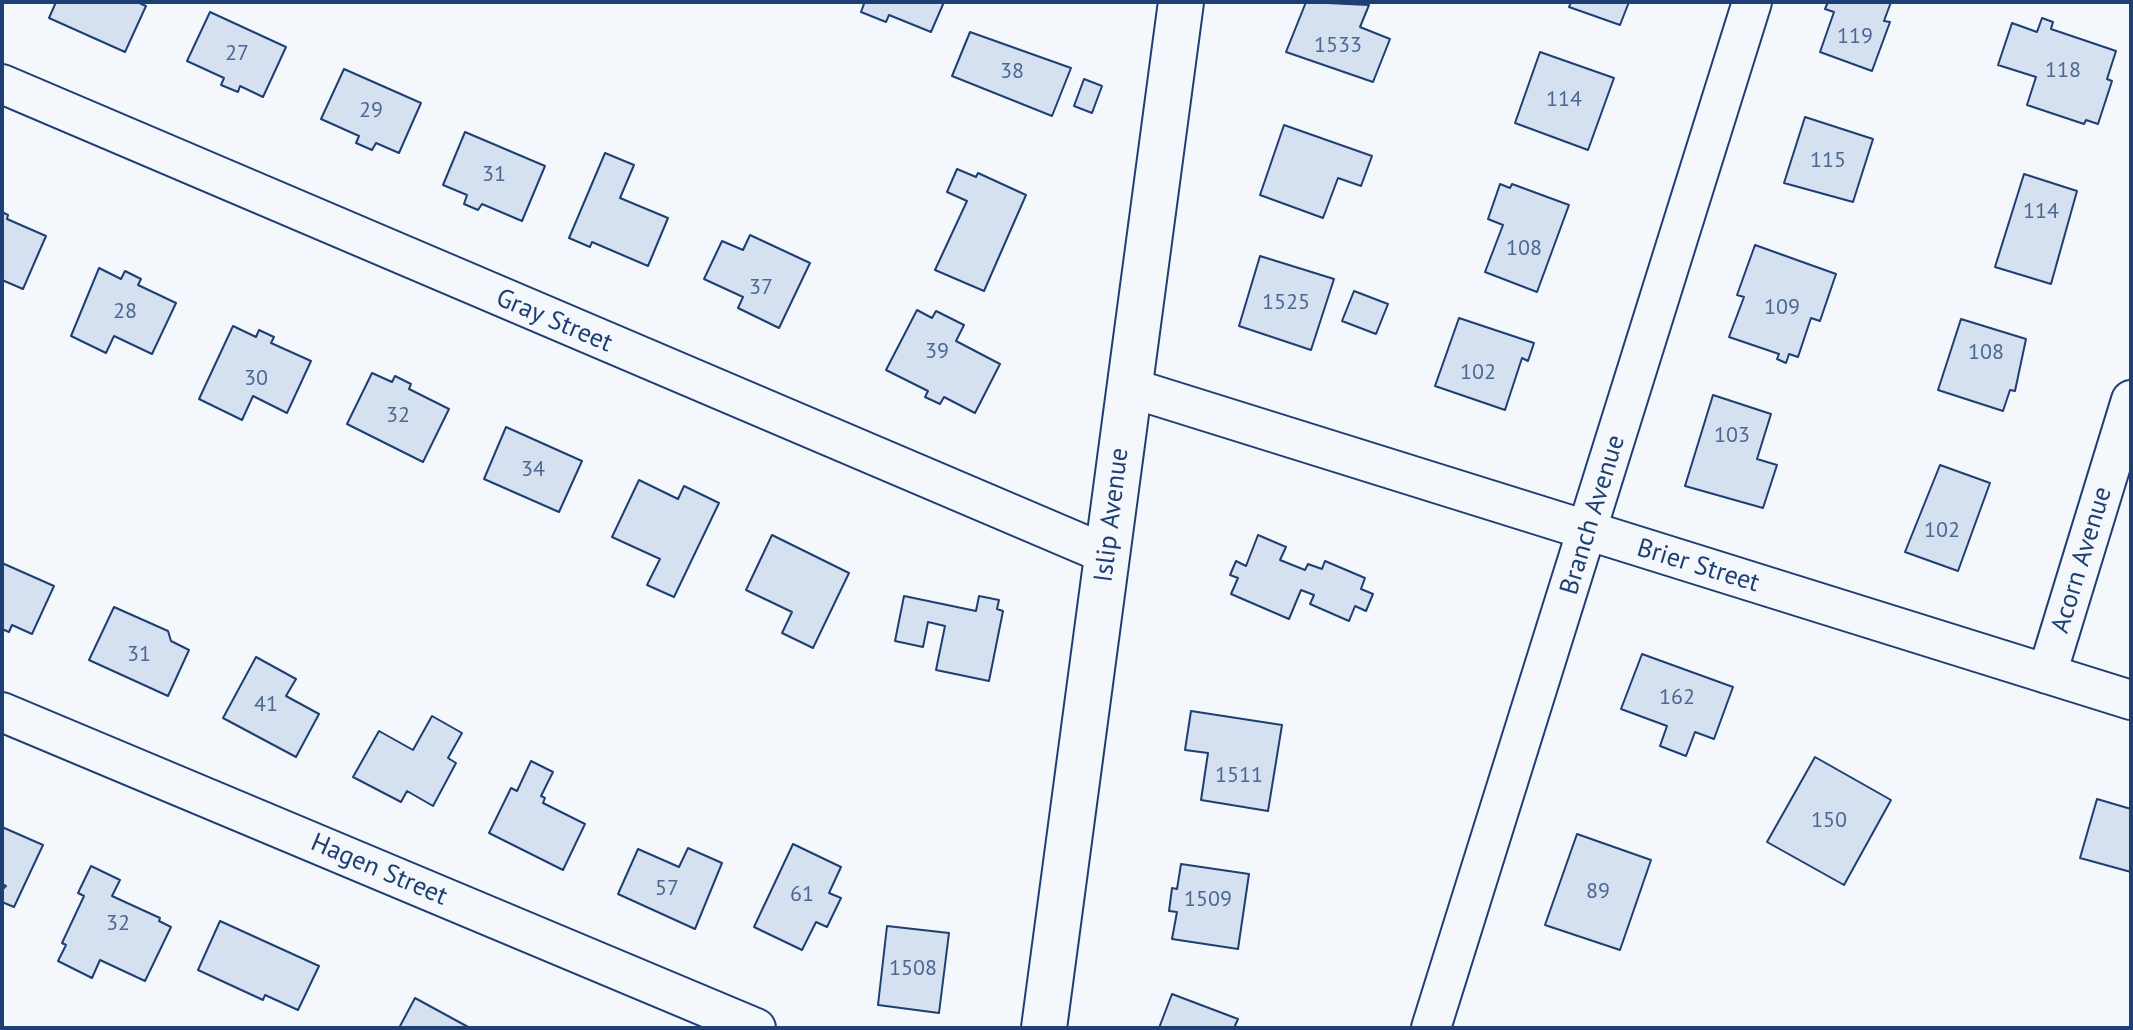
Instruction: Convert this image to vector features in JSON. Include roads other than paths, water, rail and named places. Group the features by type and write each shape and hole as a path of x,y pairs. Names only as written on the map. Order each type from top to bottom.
{"main road":[{"name":"Islip Avenue","path":"1044,1028 1181,2"}],"street":[{"name":"Branch Avenue","path":"1431,1028 1752,2"},
{"name":"Gray Street","path":"2,84 1108,555"},
{"name":"Brier Street","path":"1128,387 2131,700"},
{"name":"Acorn Avenue","path":"2047,674 2131,400"},
{"name":"Hagen Street","path":"2,712 756,1028"}]}
